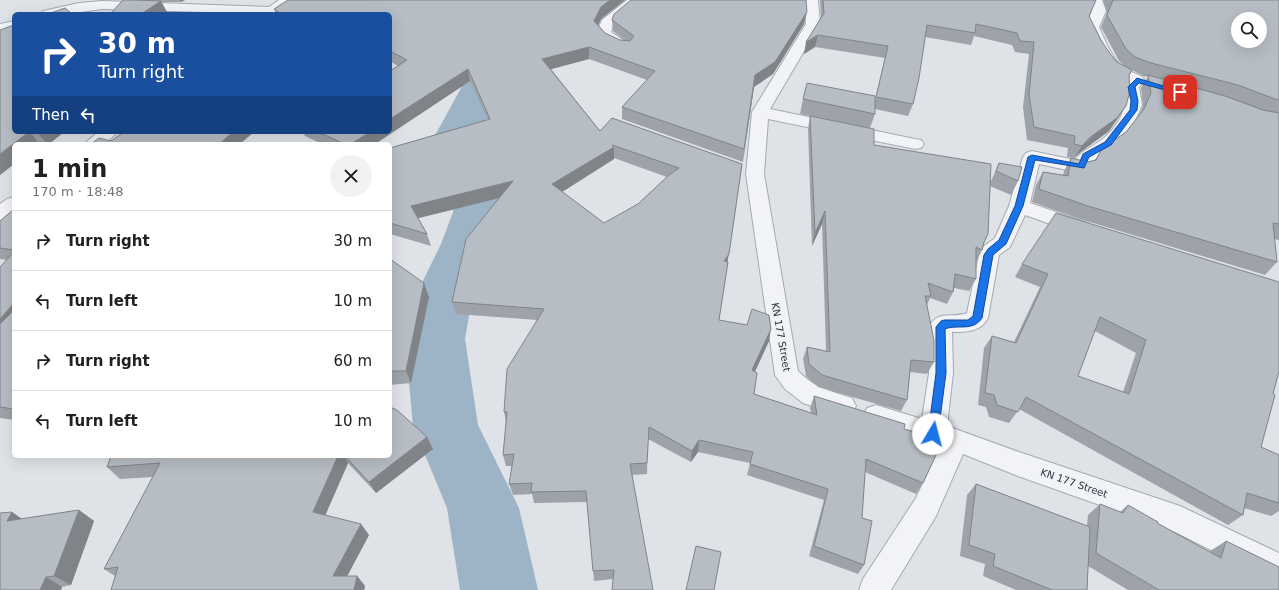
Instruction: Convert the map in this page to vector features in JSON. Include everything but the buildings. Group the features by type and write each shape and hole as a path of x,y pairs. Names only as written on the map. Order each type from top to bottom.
{"street":[{"path":"58,12 102,5 269,12 288,0"},
{"path":"625,48 603,33 607,23 636,0"},
{"name":"KN 177 Street","path":"811,0 813,18 812,24 760,112 747,172 787,375 809,396 944,437 1180,520 1279,569"},
{"path":"874,590 926,507 944,437 940,327 944,324 969,323 977,318 989,255 991,251 1003,242 1019,206 1032,157 1081,167 1086,156 1108,144 1112,139 1133,110 1134,101 1131,87 1144,82 1118,72 1110,63 1092,27 1099,11 1095,0"},
{"path":"0,30 12,26"},
{"path":"760,112 915,144"},
{"path":"96,142 106,134"},
{"path":"0,214 12,205"},
{"path":"1019,206 1102,234"}],"waterway":[{"path":"483,0 469,21 475,31 475,51 484,58 486,79 455,139 464,163 480,190 478,212 467,244 445,293 435,339 446,426 483,508 499,590"},
{"path":"420,397 443,409"}],"route":[{"path":"933,434 941,373 940,327 944,324 969,323 977,318 989,255 991,251 1003,242 1019,206 1032,157 1081,167 1086,156 1108,144 1133,110 1134,101 1131,87 1137,80 1180,92"}]}
